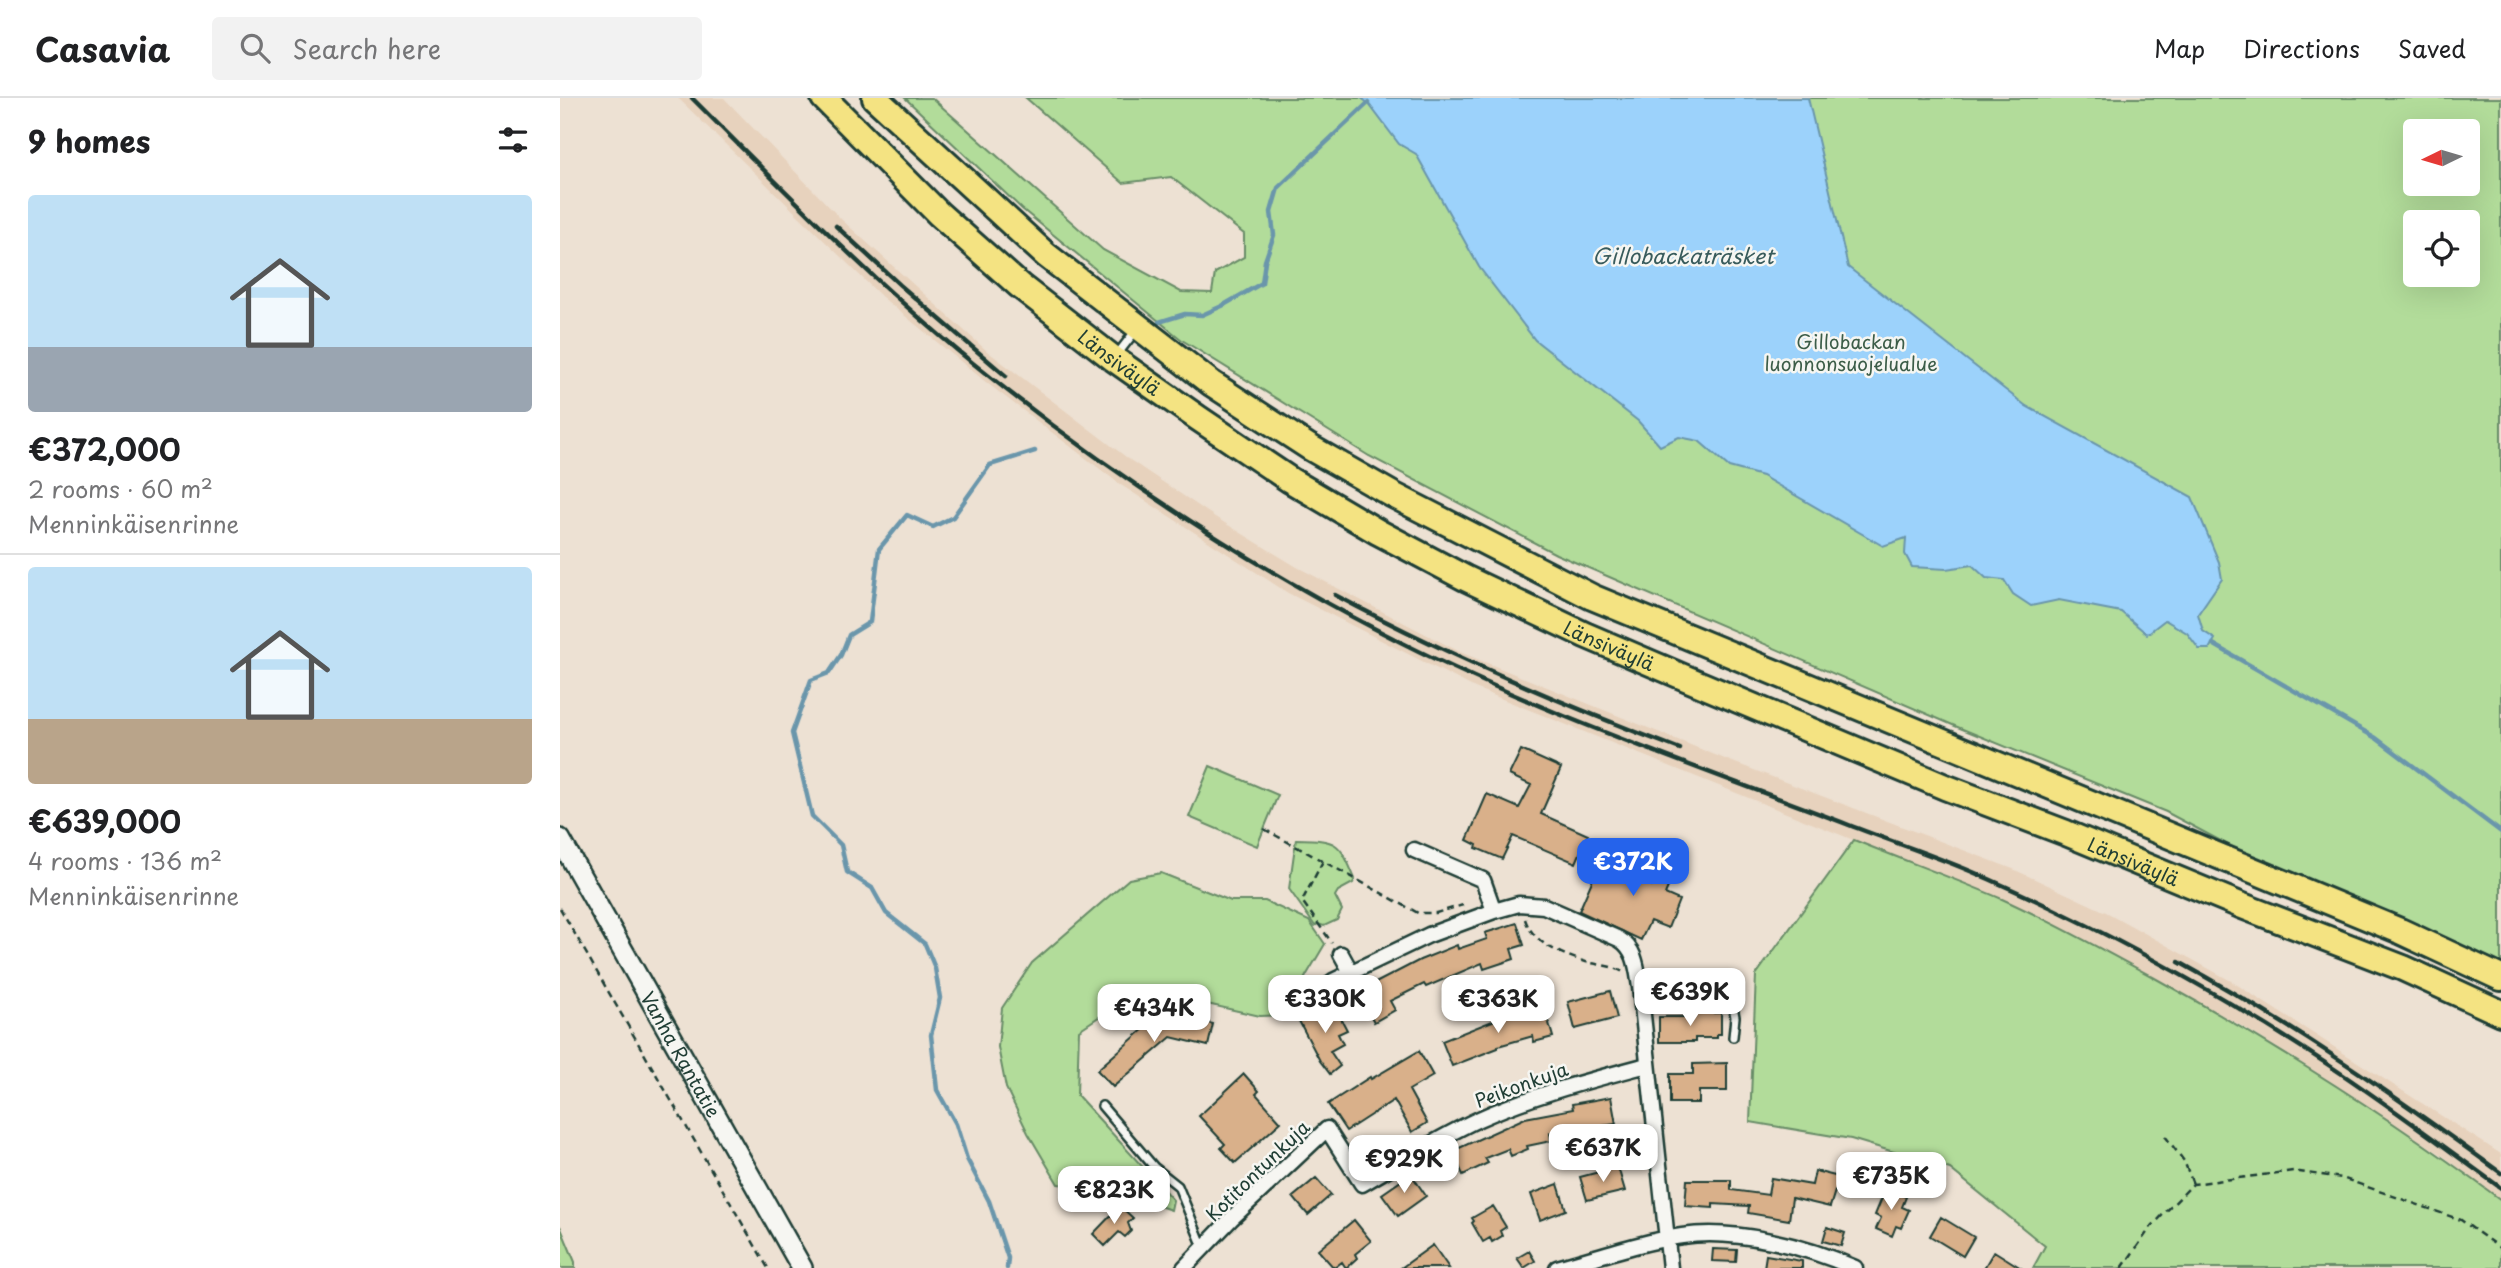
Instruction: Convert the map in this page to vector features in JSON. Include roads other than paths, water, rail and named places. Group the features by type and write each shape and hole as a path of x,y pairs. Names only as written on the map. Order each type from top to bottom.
{"highway":[{"name":"Länsiväylä","path":"824,98 939,214 1020,286 1114,359 1290,480 1378,532 1465,578 1585,635 1945,787 2403,968 2501,1013"},
{"name":"Länsiväylä","path":"875,98 1046,255 1211,383 1309,447 1393,495 1592,597 2387,926 2501,978"}],"main road":[{"name":"Vanha Rantatie","path":"560,839 802,1268"}],"street":[{"path":"1414,850 1483,880 1492,904"},
{"path":"1333,981 1492,904 1544,906 1629,946 1640,987 1670,1268"},
{"path":"1341,954 1351,972"},
{"name":"Peikonkuja","path":"1327,1129 1362,1184 1481,1118 1591,1080 1647,1065"},
{"name":"Kotitontunkuja","path":"1184,1268 1327,1129"},
{"path":"1557,1268 1666,1239 1708,1234 1747,1237 1797,1247 1855,1268"}],"lane":[{"path":"1114,359 1139,327"},
{"path":"1640,987 1696,982 1720,984 1730,990 1734,1003 1733,1037"},
{"path":"1102,1106 1154,1167 1178,1186 1204,1247"}],"water":[{"name":"Gillobackaträsket","path":"1361,98 1808,98 1848,267 2026,406 2192,497 2219,562 2222,579 2198,614 2203,631 2215,639 2209,649 2199,649 2187,633 2165,620 2147,634 2121,612 2059,600 2031,606 2013,594 2004,580 1986,578 1972,565 1946,569 1912,567 1905,554 1906,538 1883,546 1762,476 1729,467 1699,441 1679,437 1660,446 1638,421 1535,340 1479,267 1416,154 1399,144 1368,103"}],"waterway":[{"path":"1159,322 1185,314 1202,315 1262,283 1265,261 1274,235 1271,212 1278,188 1368,103"},
{"path":"1007,1268 1008,1258 989,1201 967,1159 956,1124 937,1090 931,1035 940,998 935,968 925,944 886,913 872,888 847,872 841,845 812,816 792,733 811,680 829,673 841,655 849,635 870,622 879,549 907,515 933,527 953,517 990,465 1035,451"},
{"path":"2213,644 2376,738 2501,832"}],"railway":[{"path":"692,98 837,242 950,344 1083,447 1230,546 1383,633 1497,687 1613,736 1954,864 2076,920 2162,964 2287,1038 2371,1094 2501,1188"},
{"path":"836,226 1006,376"},
{"path":"1335,595 1505,678 1680,749"},
{"path":"2179,962 2262,1010 2343,1062 2501,1173"}],"park label":[{"name":"Gillobackan luonnonsuojelualue","path":"1851,352"}]}
